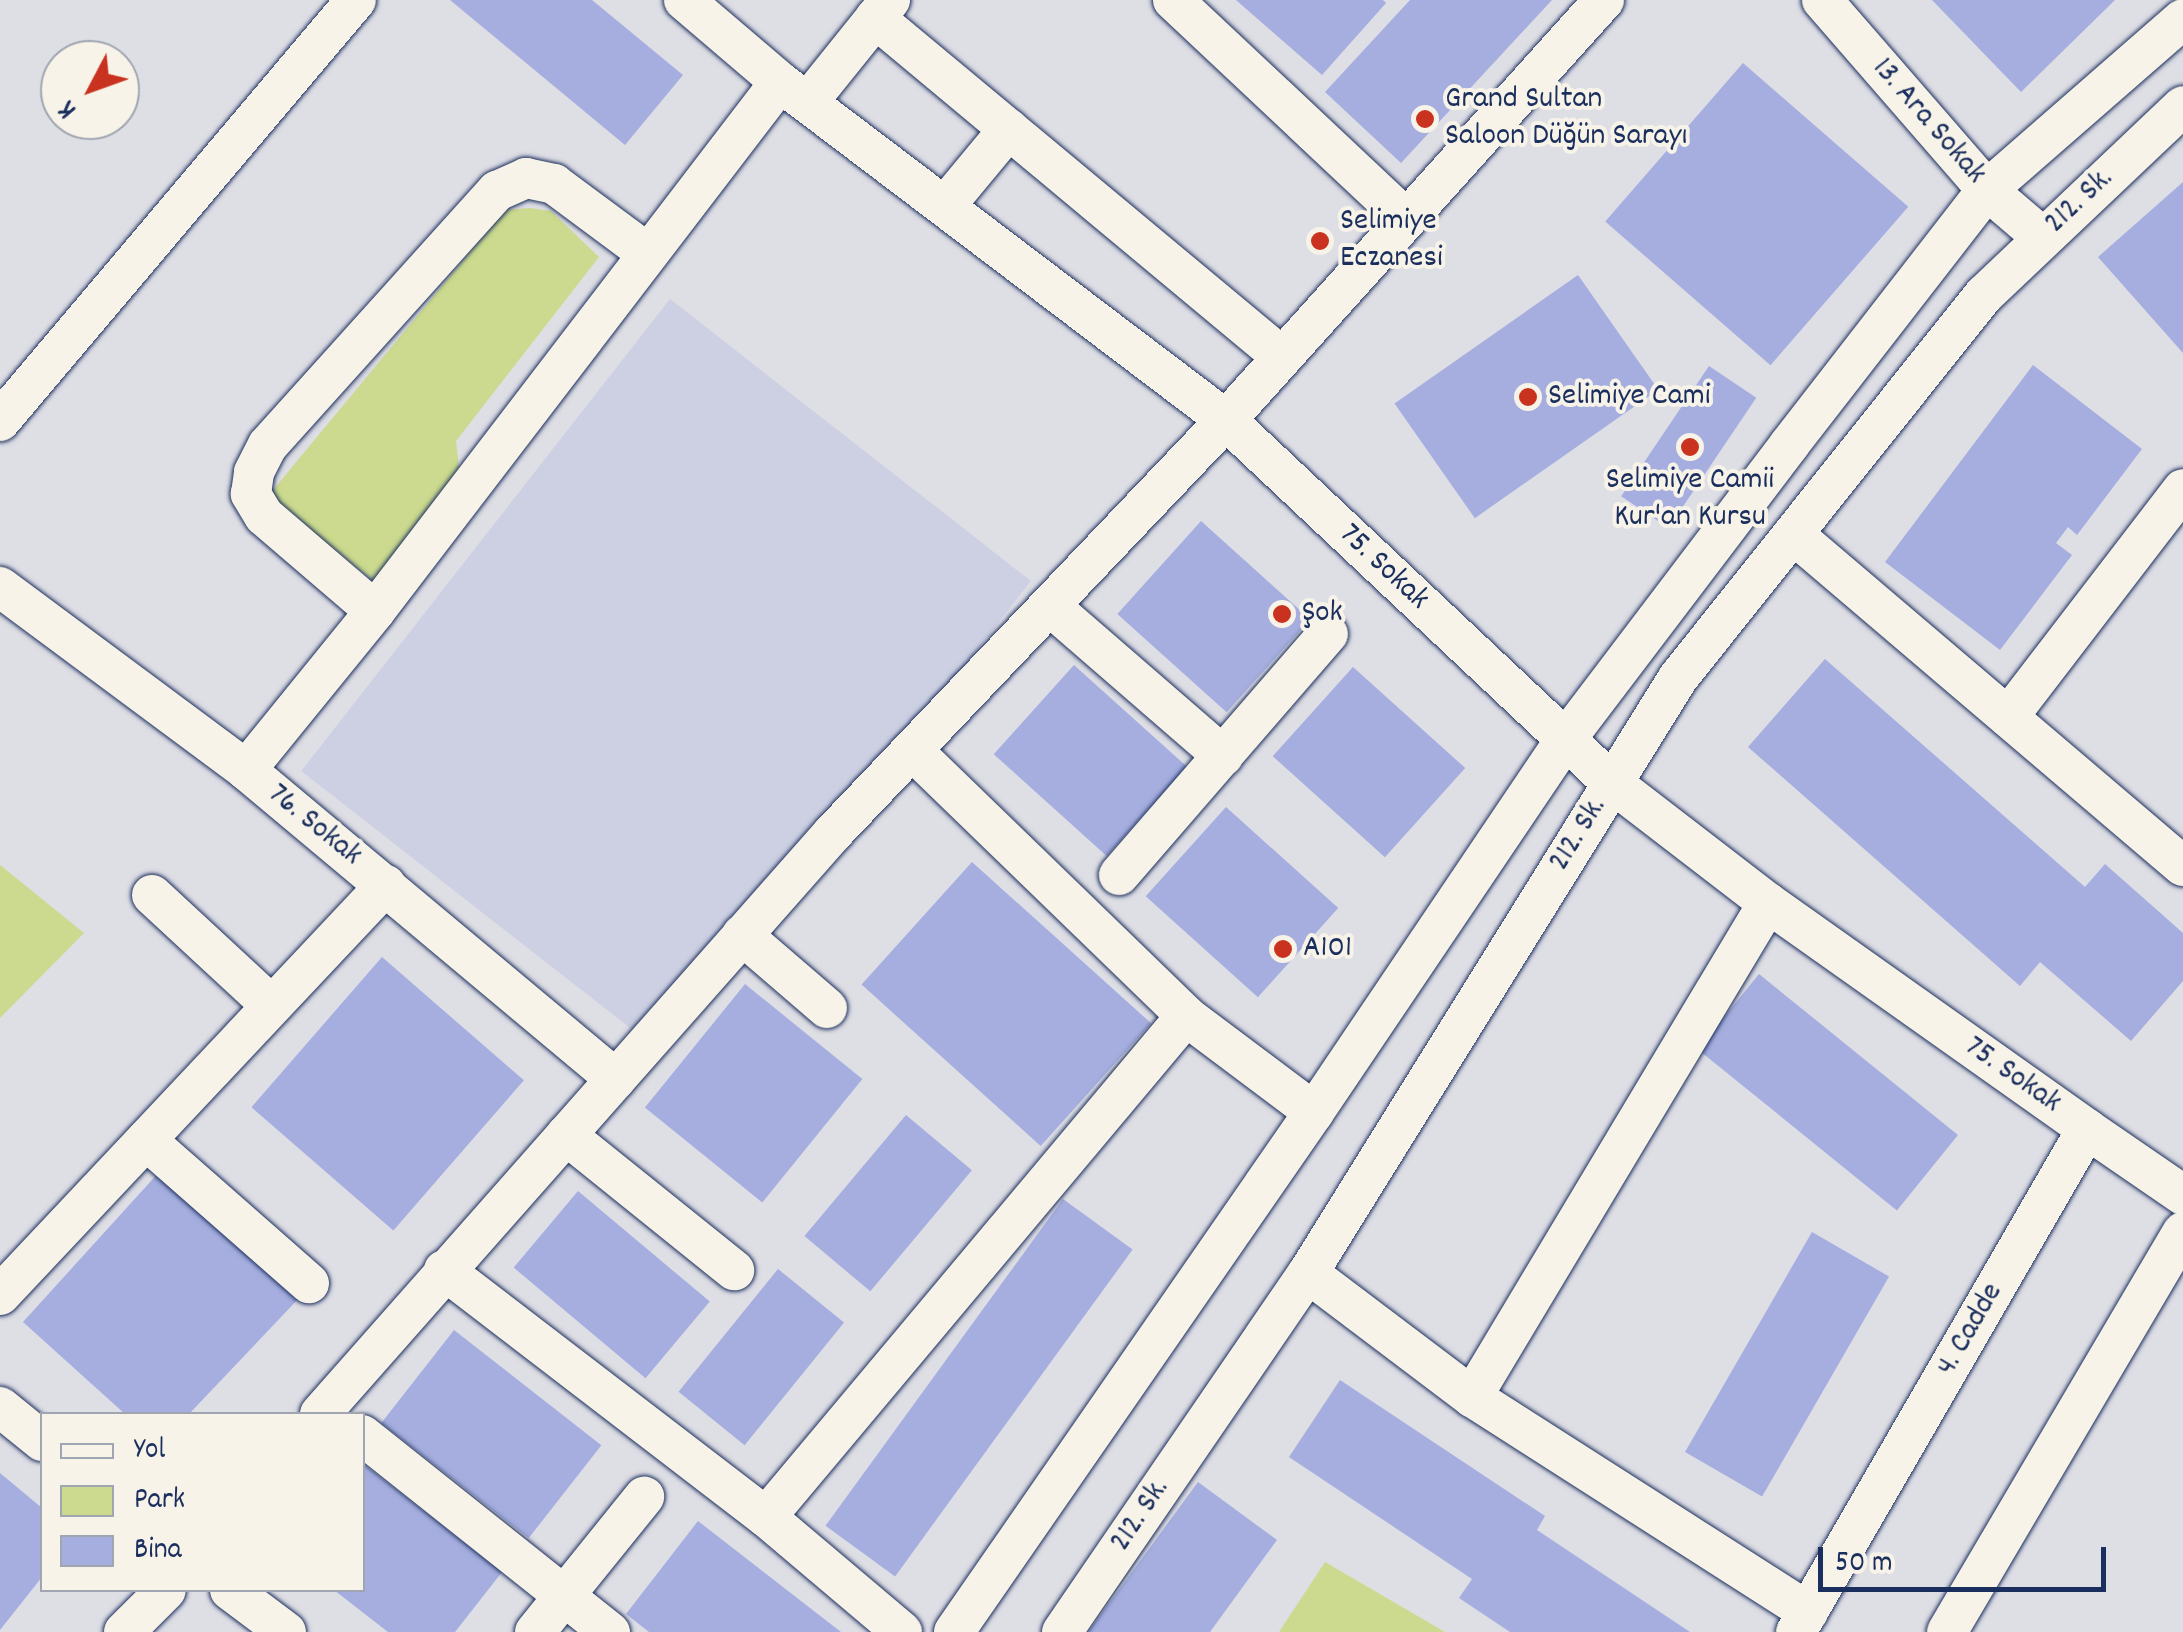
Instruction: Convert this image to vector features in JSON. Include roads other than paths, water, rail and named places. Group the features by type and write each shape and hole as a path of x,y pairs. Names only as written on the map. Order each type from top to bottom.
{"street":[{"path":"0,421 356,0"},
{"name":"75. Sokak","path":"684,0 794,92 1226,420 1612,782 1768,903 2087,1129"},
{"path":"1172,0 1406,218"},
{"path":"322,1412 832,832 1226,420 1604,0"},
{"name":"13. Ara Sokak","path":"1822,0 1986,190 2042,237"},
{"path":"246,770 375,611 647,253 794,92 882,9 1009,129 1282,358"},
{"path":"954,1632 1566,739 1986,190 2183,19"},
{"name":"212. Sk.","path":"1062,1632 1308,1273 1678,678 1984,295 2183,106"},
{"path":"944,206 1009,129"},
{"path":"375,611 264,516 250,494 254,472 268,445 497,191 526,178 554,184 647,253"},
{"path":"2008,718 2183,489"},
{"path":"1793,534 2183,866"},
{"name":"76. Sokak","path":"0,588 246,770 616,1079"},
{"path":"1050,606 1223,756"},
{"path":"1119,875 1328,634"},
{"path":"913,751 1186,1016 1314,1112"},
{"path":"0,1294 386,885"},
{"path":"152,895 272,1006"},
{"path":"1472,1397 1768,903"},
{"path":"742,935 827,1008"},
{"path":"766,1517 1186,1016"},
{"path":"2087,1129 2183,1195"},
{"name":"4. Cadde","path":"1802,1622 2087,1129"},
{"path":"566,1135 734,1270"},
{"path":"146,1140 308,1283"},
{"path":"1947,1632 2183,1232"},
{"path":"444,1270 766,1517 902,1632"},
{"path":"1308,1273 1472,1397 1802,1622"},
{"path":"0,1407 40,1439"},
{"path":"365,1437 610,1632"},
{"path":"535,1632 644,1497"},
{"path":"124,1632 164,1592"},
{"path":"233,1592 286,1632"}],"place":[{"name":"Grand Sultan Saloon Düğün Sarayı","path":"1425,119"},
{"name":"Selimiye Eczanesi","path":"1320,241"},
{"name":"Selimiye Cami","path":"1528,397"},
{"name":"Selimiye Camii Kur'an Kursu","path":"1690,447"},
{"name":"Şok","path":"1282,614"},
{"name":"A101","path":"1283,949"}]}
